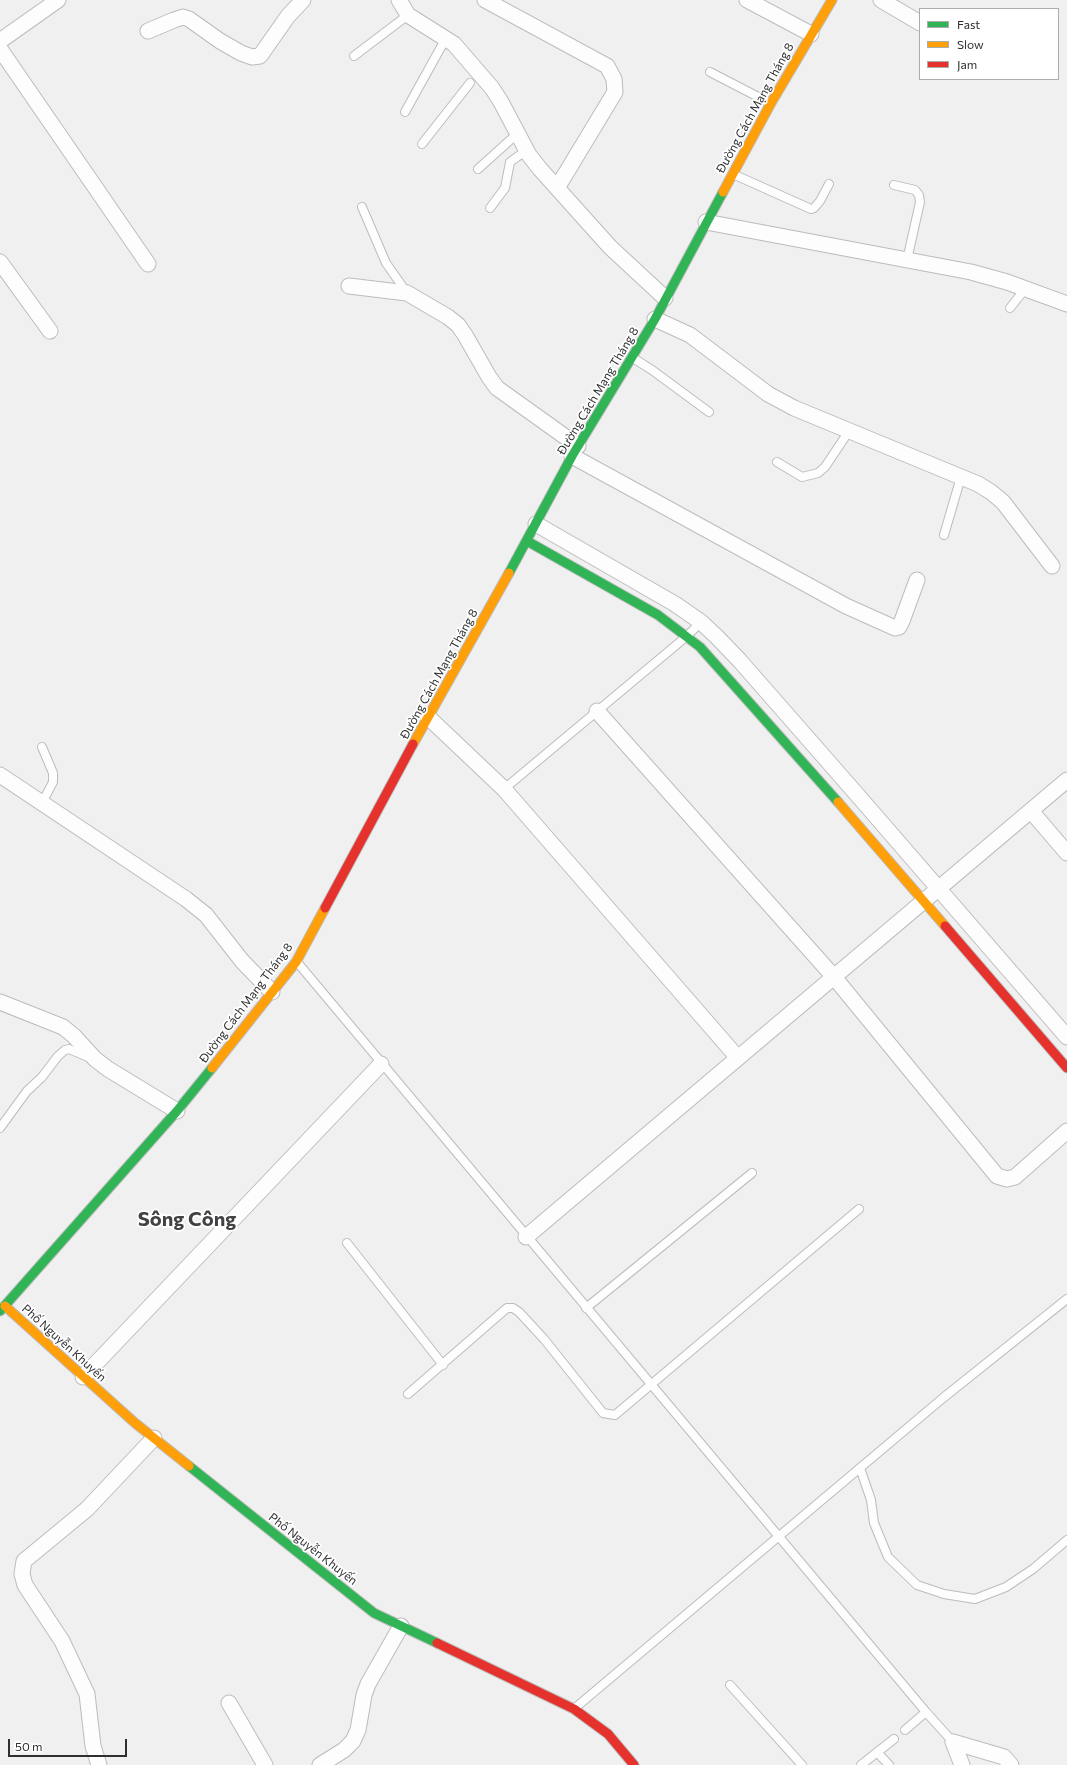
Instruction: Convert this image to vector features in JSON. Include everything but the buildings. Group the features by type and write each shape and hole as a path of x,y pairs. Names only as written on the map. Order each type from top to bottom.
{"street":[{"path":"0,41 58,0"},
{"path":"148,31 183,17 189,18 220,41 252,57 260,56 288,16 303,0"},
{"path":"399,0 408,15 446,38 474,78 501,102 527,150 540,169 610,247 666,298"},
{"path":"485,0 607,66 614,79 615,92 557,188"},
{"path":"747,0 810,34"},
{"name":"Đường Cách Mạng Tháng 8","path":"3,1309 178,1111 296,962 428,717 527,541 575,451 655,319 732,173 810,34 832,0"},
{"path":"881,0 919,22"},
{"path":"0,49 148,264"},
{"path":"706,222 970,272 1067,304"},
{"path":"0,262 50,331"},
{"path":"349,286 407,293 448,317 458,325 497,388 575,451 839,602 895,628 899,627 917,580"},
{"path":"655,319 690,335 768,394 794,408 961,477 991,492 1003,502 1052,566"},
{"path":"536,524 675,604 701,622 740,661 1067,1037"},
{"path":"527,541 658,615 700,647 846,811 1067,1068"},
{"path":"597,711 834,977 997,1176 1008,1179 1015,1177 1067,1131"},
{"path":"428,717 504,789 738,1058"},
{"path":"0,775 186,899 206,915 242,961 272,992"},
{"path":"526,1237 1067,780"},
{"path":"846,811 860,798"},
{"path":"1031,810 1067,853"},
{"path":"0,1002 63,1027 74,1036 95,1059 108,1069 178,1111"},
{"path":"83,1377 381,1064"},
{"name":"Phố Nguyễn Khuyến","path":"3,1309 154,1438 374,1613 574,1709 608,1734 633,1765"},
{"path":"99,1765 93,1746 87,1694 62,1641 25,1585 22,1574 24,1561 87,1509 154,1438"},
{"path":"320,1765 344,1750 353,1741 358,1730 364,1695 368,1684 401,1626"},
{"path":"229,1703 265,1765"},
{"path":"953,1742 962,1765"},
{"path":"953,1742 1004,1757 1011,1765"}],"lane":[{"path":"354,56 408,15"},
{"path":"405,112 446,38"},
{"path":"710,72 771,103"},
{"path":"422,144 474,78"},
{"path":"478,169 518,133"},
{"path":"490,208 505,188 510,162 527,150"},
{"path":"732,173 811,209 814,208 820,201 829,184"},
{"path":"894,185 915,190 919,194 920,202 907,260"},
{"path":"362,207 386,263 407,293"},
{"path":"1010,308 1025,289"},
{"path":"631,358 652,370 709,412"},
{"path":"777,462 802,477 818,473 825,467 849,431"},
{"path":"944,535 961,477"},
{"path":"504,789 687,636 701,622"},
{"path":"42,747 53,774 53,782 42,803"},
{"path":"296,962 777,1536 953,1742"},
{"path":"0,1128 27,1091 42,1078 58,1056 65,1050 69,1049 95,1059"},
{"path":"586,1308 752,1173"},
{"path":"408,1394 507,1308 513,1308 519,1312 544,1339 603,1413 615,1415 859,1209"},
{"path":"347,1243 442,1365"},
{"path":"574,1709 777,1536 943,1398 1067,1299"},
{"path":"860,1468 871,1500 874,1523 888,1557 917,1585 944,1594 975,1599 1006,1587 1033,1570 1067,1540"},
{"path":"730,1686 802,1765"},
{"path":"905,1730 926,1712"},
{"path":"861,1765 894,1739"},
{"path":"877,1752 889,1765"}],"traffic: fast":[{"path":"509,573 572,456 655,319 723,192"},
{"path":"527,541 658,615 700,647 838,802"},
{"path":"0,1311 177,1111 212,1068"},
{"path":"189,1466 374,1613 437,1643"}],"traffic: slow":[{"path":"723,192 771,103 832,0"},
{"path":"413,744 509,573"},
{"path":"838,802 945,926"},
{"path":"212,1068 296,962 325,908"},
{"path":"5,1306 135,1423 189,1466"}],"traffic: jam":[{"path":"325,908 413,744"},
{"path":"945,926 1067,1068"},
{"path":"437,1643 574,1709 608,1734 634,1765"}],"district":[{"name":"Sông Công","path":"187,1219"}]}
